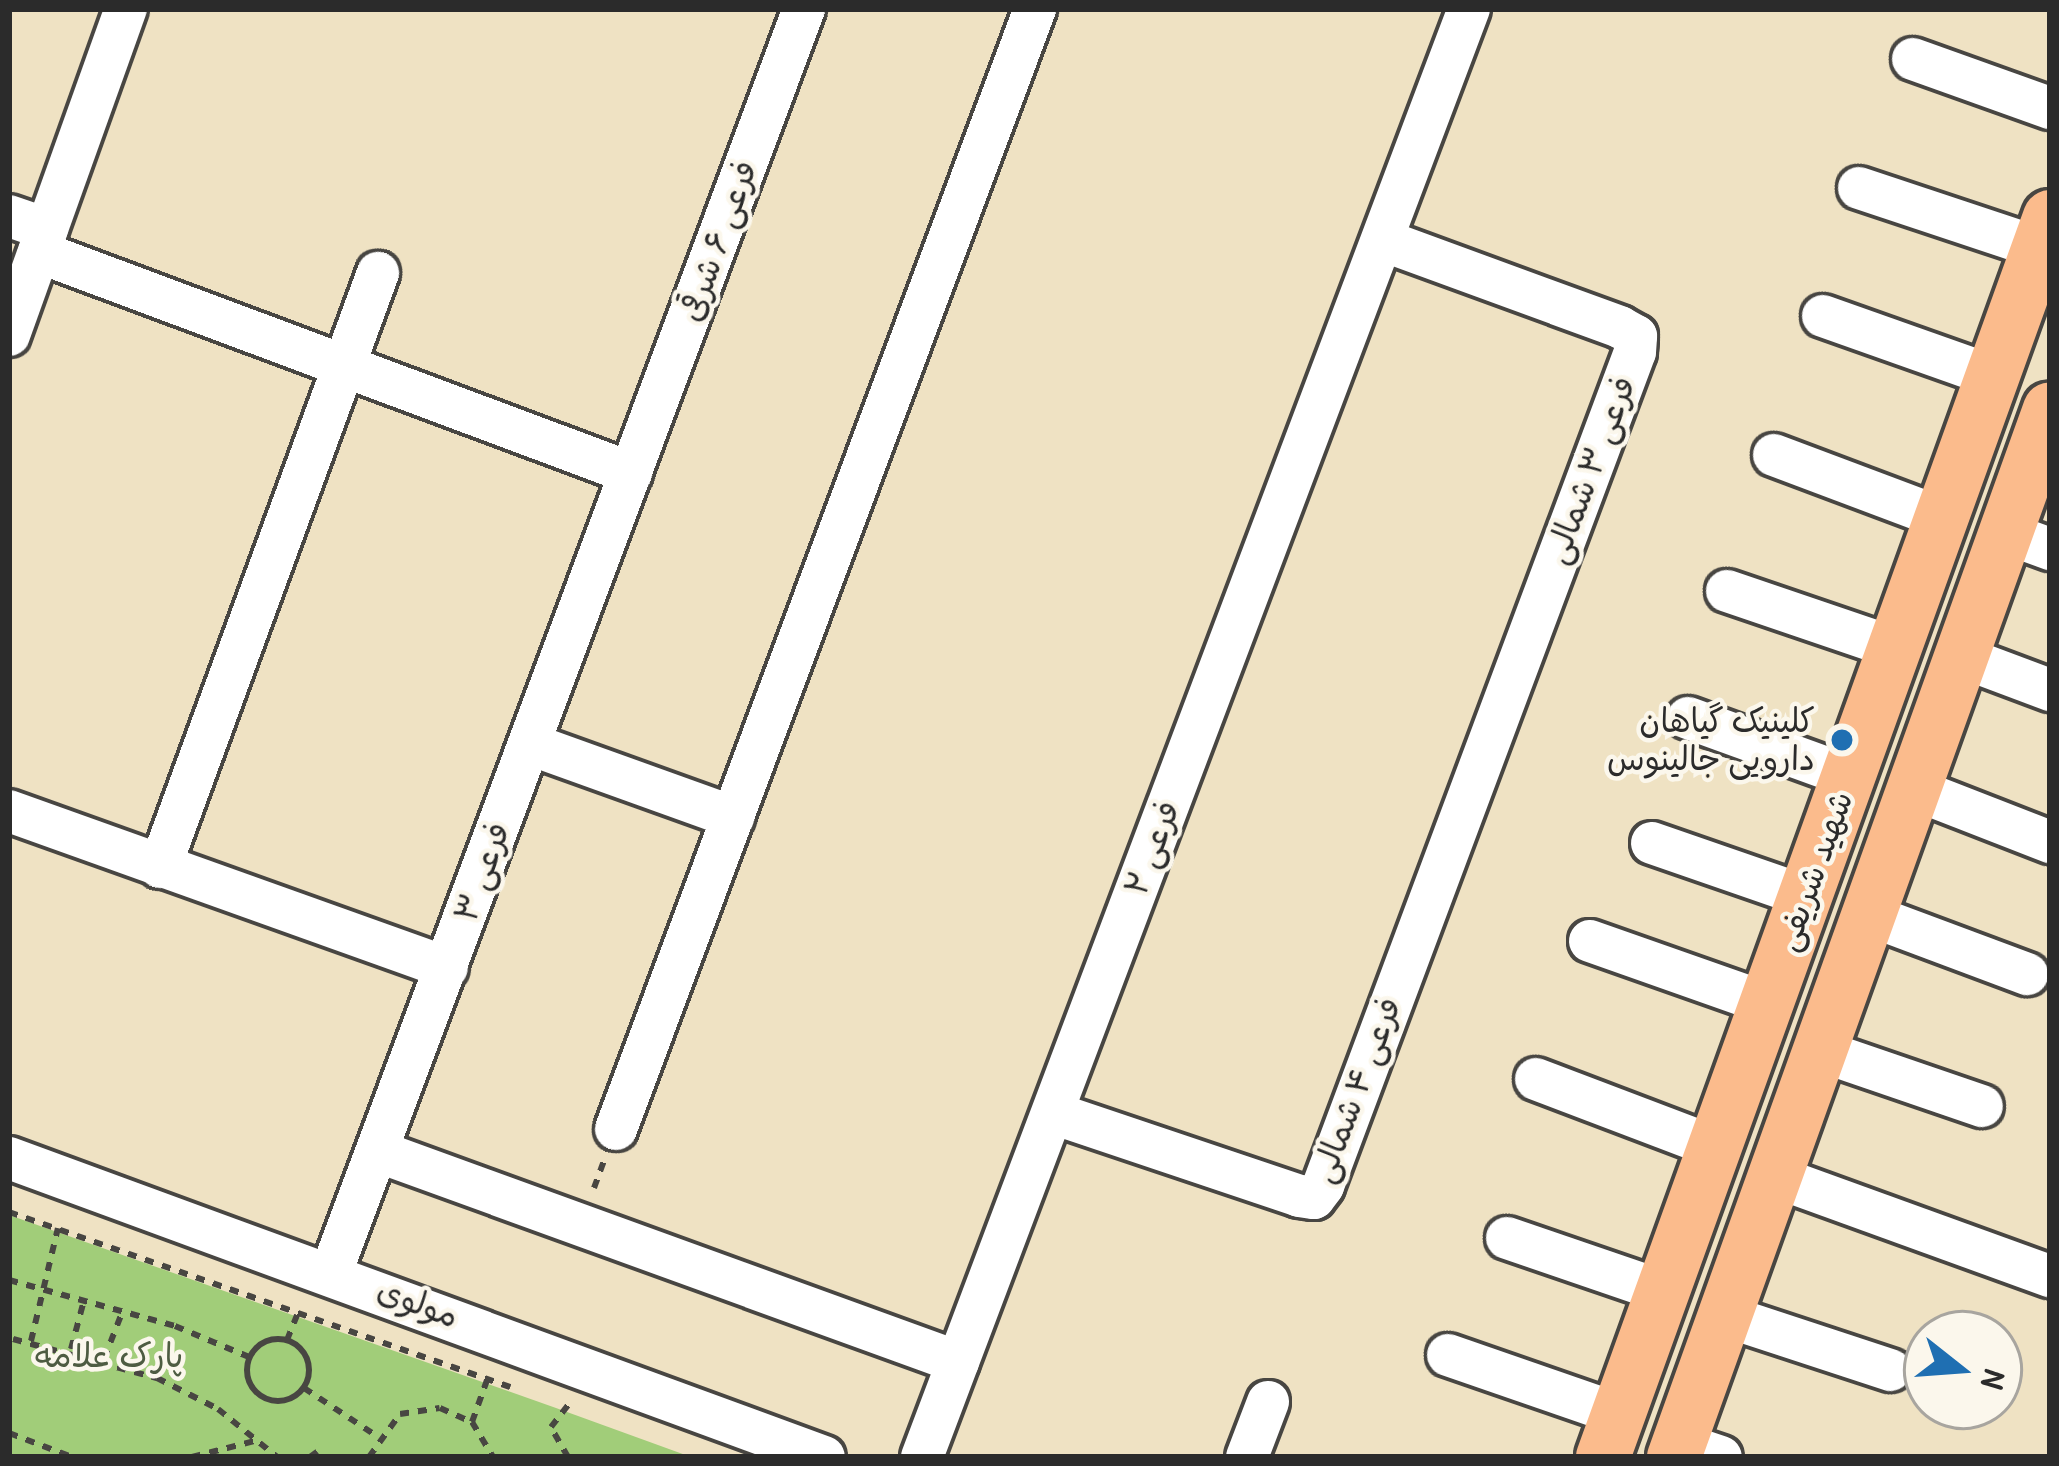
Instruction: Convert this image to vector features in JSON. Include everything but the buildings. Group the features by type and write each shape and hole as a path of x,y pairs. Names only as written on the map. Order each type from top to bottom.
{"main road":[{"name":"شهید شریفی","path":"1610,1436 2044,232"},
{"name":"شهید شریفی","path":"1691,1452 1726,1316 1962,657 2028,541 2050,409"},
{"path":"1682,1238 1745,1263"}],"street":[{"path":"9,335 32,232 126,9"},
{"name":"فرعی ۶ شرقی","path":"631,473 804,9"},
{"path":"616,1130 1036,9"},
{"name":"فرعی ۲","path":"922,1457 1469,9"},
{"path":"1913,59 2050,108"},
{"path":"1859,188 2044,232"},
{"path":"32,232 344,368 631,473"},
{"name":"فرعی ۳ شمالی","path":"1382,240 1636,336 1467,790"},
{"path":"160,867 378,273"},
{"path":"1823,316 1993,376"},
{"path":"1774,455 1942,518"},
{"name":"فرعی ۳","path":"332,1270 631,473"},
{"path":"1726,591 1894,648"},
{"path":"1962,657 2050,690"},
{"path":"1688,718 1848,776"},
{"path":"530,744 733,817"},
{"path":"1914,789 2050,842"},
{"name":"فرعی ۴ شمالی","path":"1053,1113 1314,1198 1467,790"},
{"path":"9,811 447,968"},
{"path":"1652,843 1804,896"},
{"path":"1869,914 2027,974"},
{"path":"1590,941 1766,1004"},
{"path":"1821,1051 1982,1106"},
{"path":"1536,1079 1714,1147"},
{"path":"377,1151 958,1361"},
{"name":"مولوی","path":"9,1158 332,1270 824,1457"},
{"path":"1776,1178 2050,1276"},
{"path":"1507,1238 1662,1291"},
{"path":"1726,1316 1890,1370"},
{"path":"1448,1354 1610,1436"},
{"path":"1247,1457 1268,1402"}],"path":[{"path":"580,1226 616,1130"},
{"path":"9,1212 527,1393"},
{"path":"31,1341 58,1229"},
{"path":"9,1280 123,1310 249,1357"},
{"path":"70,1349 84,1298"},
{"path":"104,1359 123,1310"},
{"path":"287,1340 297,1314"},
{"path":"13,1339 70,1349 173,1385 243,1427 278,1457"},
{"path":"287,1340 308,1358 304,1388 278,1401 259,1394 248,1378 249,1357 263,1342 287,1340"},
{"path":"472,1422 487,1380"},
{"path":"304,1388 377,1437"},
{"path":"548,1399 589,1412"},
{"path":"568,1405 551,1427 568,1457"},
{"path":"369,1457 377,1437 419,1408 472,1422 493,1457"},
{"path":"228,1447 243,1427"},
{"path":"9,1433 72,1457"},
{"path":"192,1457 258,1442"}],"green space":[{"name":"پارک علامه","path":"9,1215 556,1408 691,1457 9,1457"}],"place":[{"name":"کلینیک گیاهان دارویی جالینوس","path":"1842,740"}]}
